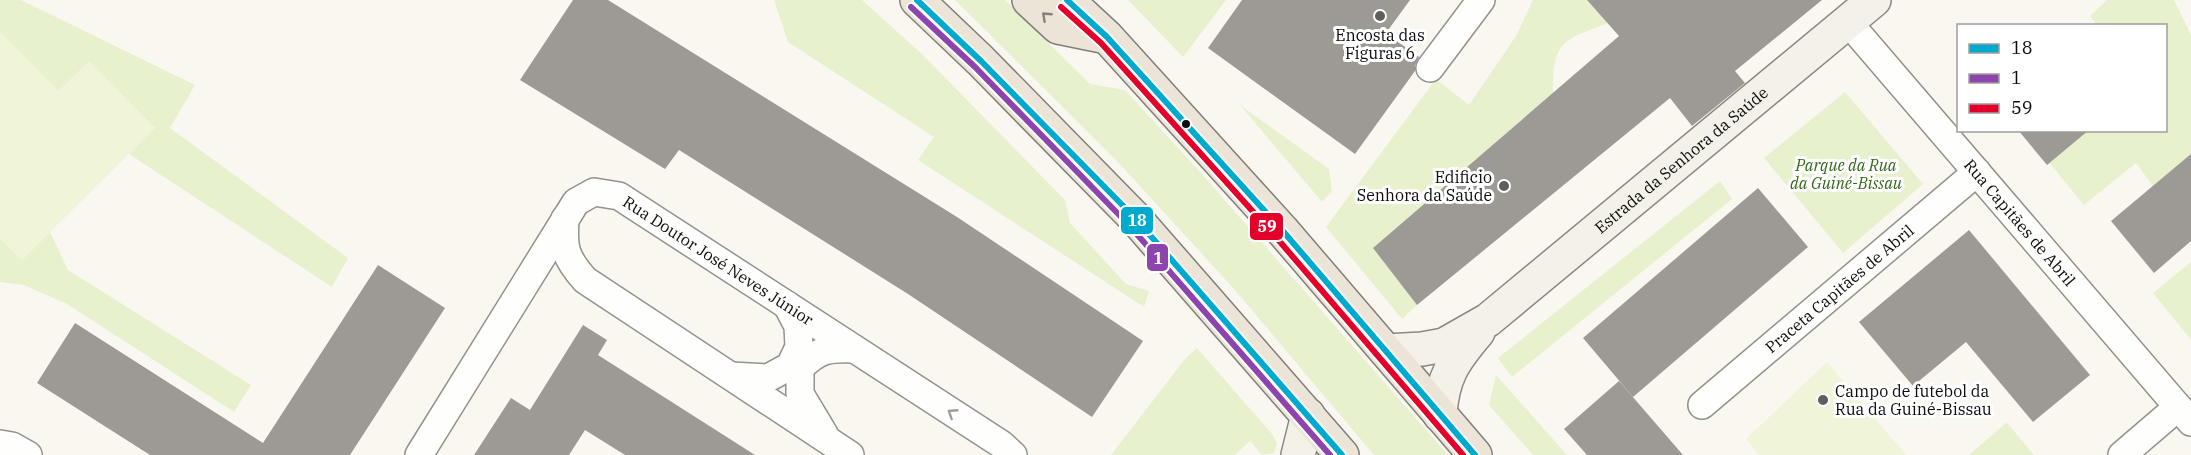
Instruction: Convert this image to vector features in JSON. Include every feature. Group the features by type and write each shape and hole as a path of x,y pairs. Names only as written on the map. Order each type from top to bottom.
{"main road":[{"path":"917,0 981,61 1135,218 1342,455"},
{"path":"1029,0 1058,27 1107,37"},
{"path":"1067,0 1107,37 1282,230 1475,455"}],"street":[{"path":"1430,68 1481,0"},
{"name":"Estrada da Senhora da Saúde","path":"1488,320 1874,0"},
{"name":"Rua Capitães de Abril","path":"1848,22 2184,415"},
{"name":"Praceta Capitães de Abril","path":"1702,405 1977,172"},
{"name":"Rua Doutor José Neves Júnior","path":"419,455 576,202 594,192 619,196 1001,444 1012,455"},
{"path":"565,219 563,238 569,262 585,280"},
{"path":"527,282 545,270 566,271 585,280 840,449"},
{"path":"730,376 768,378 790,366 799,347 798,326 787,305"},
{"path":"1386,351 1444,345 1488,320"},
{"path":"1440,415 1441,393 1456,357 1488,320"},
{"path":"840,449 800,394 800,368 813,355 831,348 854,349"},
{"path":"1298,455 1308,415"},
{"path":"2122,455 2184,415"},
{"path":"0,444 12,446 28,455"}],"green space":[{"path":"0,0 21,0 195,85 170,128 348,258 332,287 129,154 155,127 58,91 0,32"},
{"path":"774,0 862,0 923,55 1065,200 1070,223 1126,284 1149,291 1144,307 918,160 934,137 788,42"},
{"path":"955,0 1005,0 1090,84 1125,90 1201,173 1448,455 1374,455 1234,289 1117,161"},
{"path":"1128,0 1226,0 1183,57"},
{"path":"1533,0 1587,0 1608,23 1580,34 1563,45 1555,63 1553,93 1373,248 1417,305 1402,319 1326,227 1436,79 1469,105 1516,36"},
{"path":"2107,0 2174,0 2191,35 2191,154 2153,186 2136,163 2084,205 2047,160 2082,132 2167,132 2167,24 2096,24 2090,16"},
{"path":"0,32 58,91 89,61 155,128 22,260 0,238"},
{"name":"Parque da Rua da Guiné-Bissau","path":"1845,92 1923,184 1843,253 1764,158"},
{"path":"1240,105 1329,169 1332,191 1322,202"},
{"path":"1720,181 1732,199 1512,377 1498,358"},
{"path":"50,232 68,270 251,385 234,412 67,304 24,285 0,282 0,238 22,260"},
{"path":"2191,262 2191,340 2153,293"},
{"path":"1197,348 1272,434 1277,443 1274,453 1262,455 1250,441 1235,455 1111,455 1185,359"},
{"name":"Campo de futebol da Rua da Guiné-Bissau","path":"1827,362 1906,455 1759,455 1746,439"},
{"path":"1496,375 1567,455 1533,455 1489,405"},
{"path":"2006,423 2034,455 1969,455"}],"building":[{"path":"573,0 608,0 957,217 1143,341 1092,417 908,294 679,150 665,169 520,80"},
{"path":"1242,0 1410,0 1386,33 1419,57 1415,71 1355,154 1208,48"},
{"name":"Edificio Senhora da Saúde","path":"1587,0 1822,0 1735,71 1745,83 1692,126 1670,98 1417,305 1373,248 1619,36"},
{"path":"2020,132 2087,132 2047,165"},
{"path":"2191,154 2191,241 2154,273 2111,221"},
{"path":"1758,188 1808,247 1633,397 1583,338"},
{"path":"1969,230 2090,375 2033,422 1966,342 1913,386 1859,322"},
{"path":"378,265 445,308 350,455 150,455 37,383 75,323 263,443"},
{"path":"583,325 607,340 598,355 755,455 625,455 585,430 569,455 474,455 511,398 530,410"},
{"path":"1619,381 1683,455 1587,455 1564,429"}],"transit line":[{"name":"18","path":"917,0 981,61 1135,218 1342,455"},
{"name":"18","path":"1067,0 1107,37 1282,230 1475,455"},
{"name":"1","path":"911,7 975,67 1128,224 1330,455"},
{"name":"59","path":"1061,7 1101,43 1275,236 1463,455"}],"place":[{"name":"Encosta das Figuras 6","path":"1380,16"},
{"name":"Edificio Senhora da Saúde","path":"1504,186"},
{"name":"Campo de futebol da Rua da Guiné-Bissau","path":"1823,400"}]}
